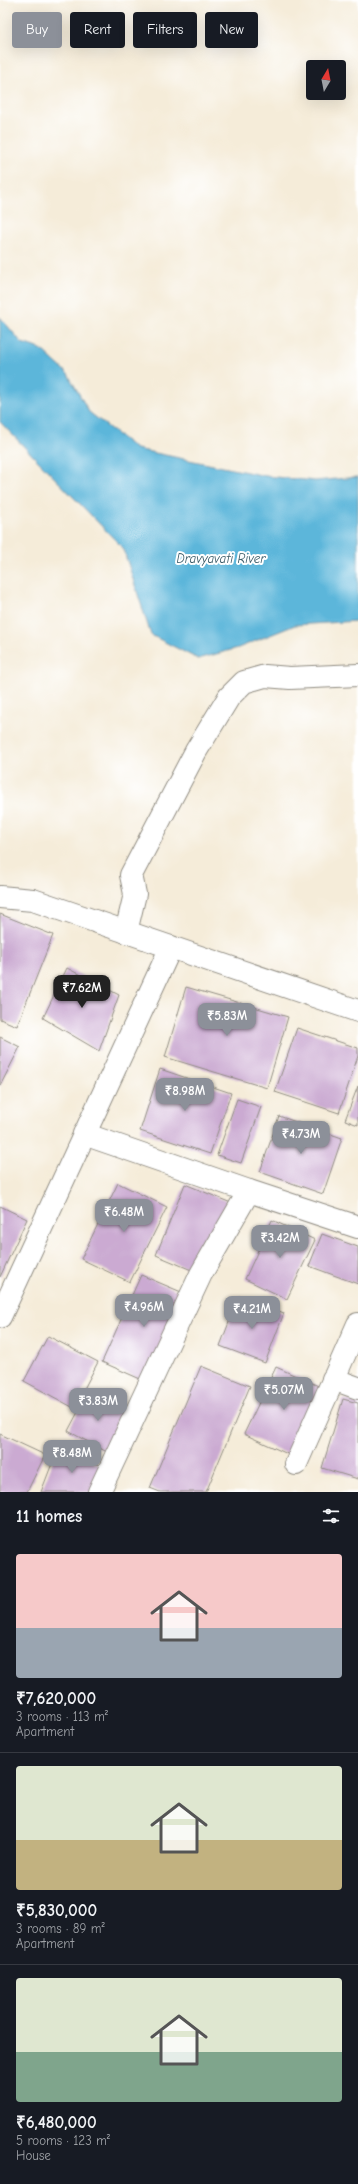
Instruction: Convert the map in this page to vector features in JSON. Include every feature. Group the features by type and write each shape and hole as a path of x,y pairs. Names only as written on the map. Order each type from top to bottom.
{"street":[{"path":"126,932 135,894 131,875 196,751 229,697 244,682 265,676 290,678 358,675"},
{"path":"0,897 33,900 358,1011"},
{"path":"0,1317 171,948"},
{"path":"84,1134 358,1227"},
{"path":"99,1492 201,1274 249,1191"},
{"path":"296,1464 358,1324"},
{"path":"333,1379 358,1388"}],"water":[{"name":"Dravyavati River","path":"0,317 22,343 41,349 68,374 89,412 136,449 266,476 315,481 358,477 358,621 295,625 238,648 198,659 151,635 123,548 0,422"}],"building":[{"path":"0,914 53,935 17,1026 0,1019"},
{"path":"67,968 119,995 99,1051 43,1018"},
{"path":"186,987 288,1017 267,1088 165,1057"},
{"path":"297,1028 358,1048 358,1056 339,1113 275,1092"},
{"path":"0,1037 20,1047 0,1086"},
{"path":"160,1069 231,1093 210,1154 140,1131"},
{"path":"358,1086 358,1125 345,1120"},
{"path":"237,1099 261,1107 241,1163 217,1155"},
{"path":"279,1116 342,1138 323,1194 260,1172"},
{"path":"118,1183 167,1207 130,1282 81,1259"},
{"path":"185,1184 231,1203 201,1274 156,1255"},
{"path":"0,1206 27,1219 0,1277"},
{"path":"272,1220 315,1240 287,1299 245,1279"},
{"path":"322,1234 358,1247 358,1284 309,1266"},
{"path":"141,1275 186,1294 147,1382 102,1362"},
{"path":"239,1296 284,1313 265,1363 220,1346"},
{"path":"48,1336 98,1362 74,1408 24,1381"},
{"path":"201,1366 250,1386 206,1492 160,1492 150,1488"},
{"path":"276,1367 323,1388 292,1456 244,1434"},
{"path":"88,1393 127,1414 107,1452 68,1431"},
{"path":"343,1399 358,1403 358,1479 322,1468"},
{"path":"0,1434 45,1455 27,1492 0,1492"},
{"path":"58,1448 104,1467 93,1492 41,1492"}]}
